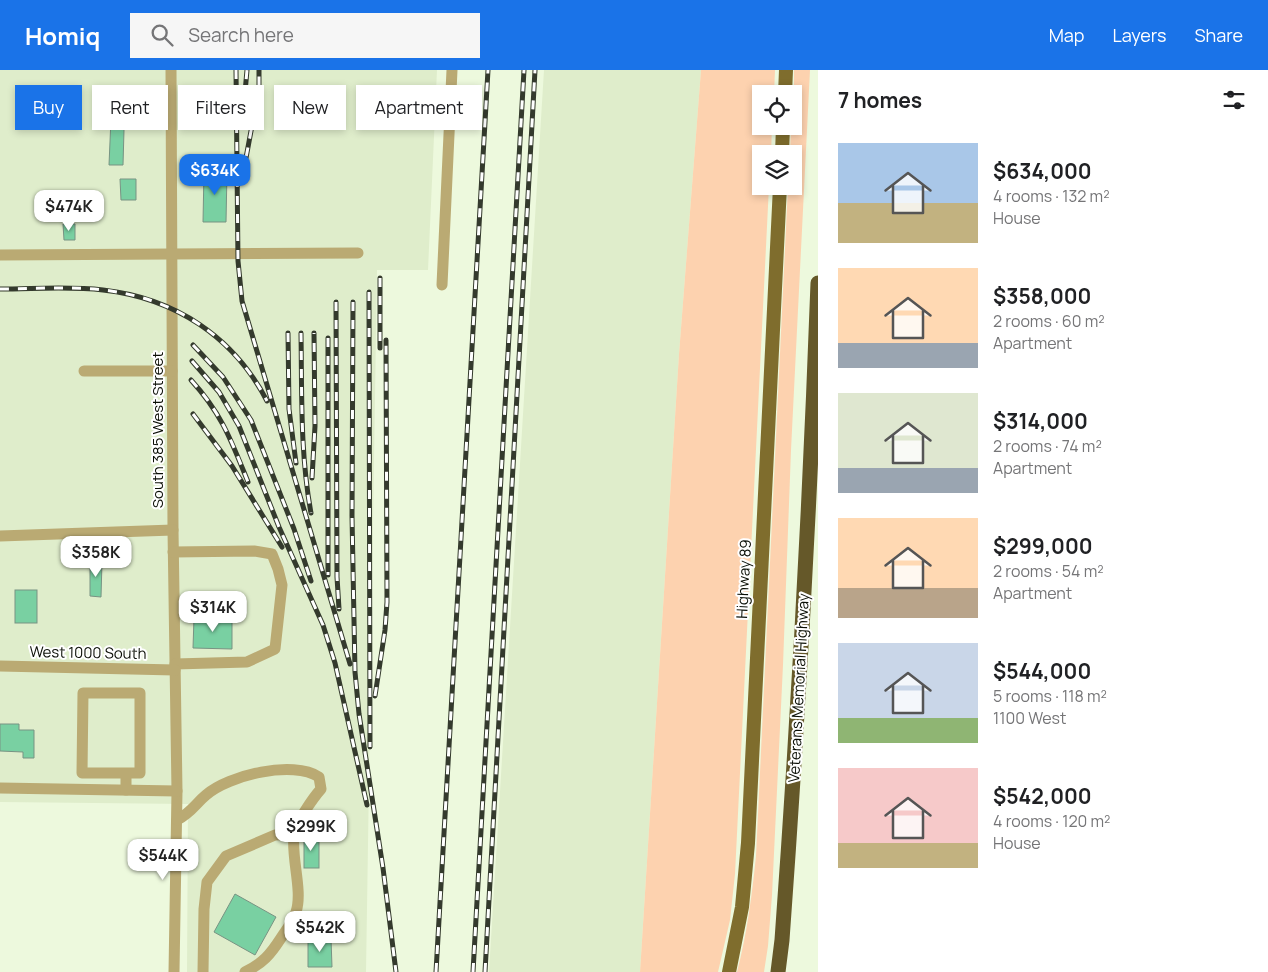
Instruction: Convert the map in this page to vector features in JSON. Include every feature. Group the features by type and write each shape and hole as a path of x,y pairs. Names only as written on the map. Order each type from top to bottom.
{"highway":[{"name":"Veterans Memorial Highway","path":"778,972 798,722 812,449 818,283"}],"main road":[{"path":"785,85 786,70"},
{"name":"Highway 89","path":"729,972 742,907 748,843 780,195"}],"street":[{"name":"South 385 West Street","path":"171,70 173,530 177,791 174,972"},
{"path":"442,285 452,70"},
{"path":"0,255 358,253"},
{"path":"84,371 172,371"},
{"path":"0,536 173,530"},
{"name":"West 1000 South","path":"0,666 175,667 247,662 275,649 282,585 272,554 254,551 174,552"},
{"path":"83,693 140,693 140,773 126,773 82,773 83,693"},
{"path":"177,820 188,814 206,795 223,784 245,775 269,771 302,771 319,777 321,789 312,799 294,834 298,896 297,911 270,956 245,972"},
{"path":"126,773 126,790"},
{"path":"0,788 177,791"},
{"path":"203,972 204,909 207,882 226,856 275,835 294,834"}],"shaded area":[{"path":"0,70 437,70 436,85 356,85 356,130 434,130 428,270 377,270 366,972 187,972 188,804 0,802"},
{"path":"544,70 701,70 679,354 640,972 489,972"},
{"path":"701,70 775,70 774,85 752,85 752,135 772,135 771,145 752,145 752,195 769,195 735,874 730,920 718,972 640,972 679,354"},
{"path":"794,70 810,70 772,895 764,972 737,972 749,914 756,856 788,195 802,195 802,145 790,145 791,135 802,135 802,85 794,85"}],"building":[{"path":"110,130 124,130 123,165 109,165"},
{"path":"204,171 227,171 226,222 203,222"},
{"path":"120,179 136,179 136,200 121,200"},
{"path":"63,224 75,224 75,240 64,240"},
{"path":"90,561 102,561 101,597 90,596"},
{"path":"15,590 37,590 37,623 15,623"},
{"path":"194,618 232,618 232,649 193,648"},
{"path":"0,724 19,724 19,730 34,730 34,758 23,758 23,752 0,751"},
{"path":"304,837 319,837 319,868 304,868"},
{"path":"235,894 276,917 255,955 214,932"},
{"path":"331,939 332,967 308,967 308,940"}],"railway":[{"path":"236,70 238,261 242,301 350,664"},
{"path":"246,85 247,70"},
{"path":"243,174 259,88 259,70"},
{"path":"436,972 488,70"},
{"path":"473,972 524,70"},
{"path":"485,972 535,70"},
{"path":"380,278 380,348"},
{"path":"0,289 64,288 103,290 129,294 178,312 200,324 220,340 238,358 267,401"},
{"path":"369,292 370,747"},
{"path":"336,302 337,577 339,609"},
{"path":"353,302 352,516 355,672 359,714 383,868 396,972"},
{"path":"288,333 289,409 296,463"},
{"path":"301,333 303,446 311,513"},
{"path":"312,478 315,426 314,333"},
{"path":"328,338 328,575"},
{"path":"375,696 385,630 387,602 386,340"},
{"path":"193,345 223,377 251,420 294,529 311,581"},
{"path":"192,361 219,392 239,426 279,527 323,625 335,663 367,805"},
{"path":"191,380 211,404 225,428 248,482"},
{"path":"193,414 232,466 282,547"}]}
